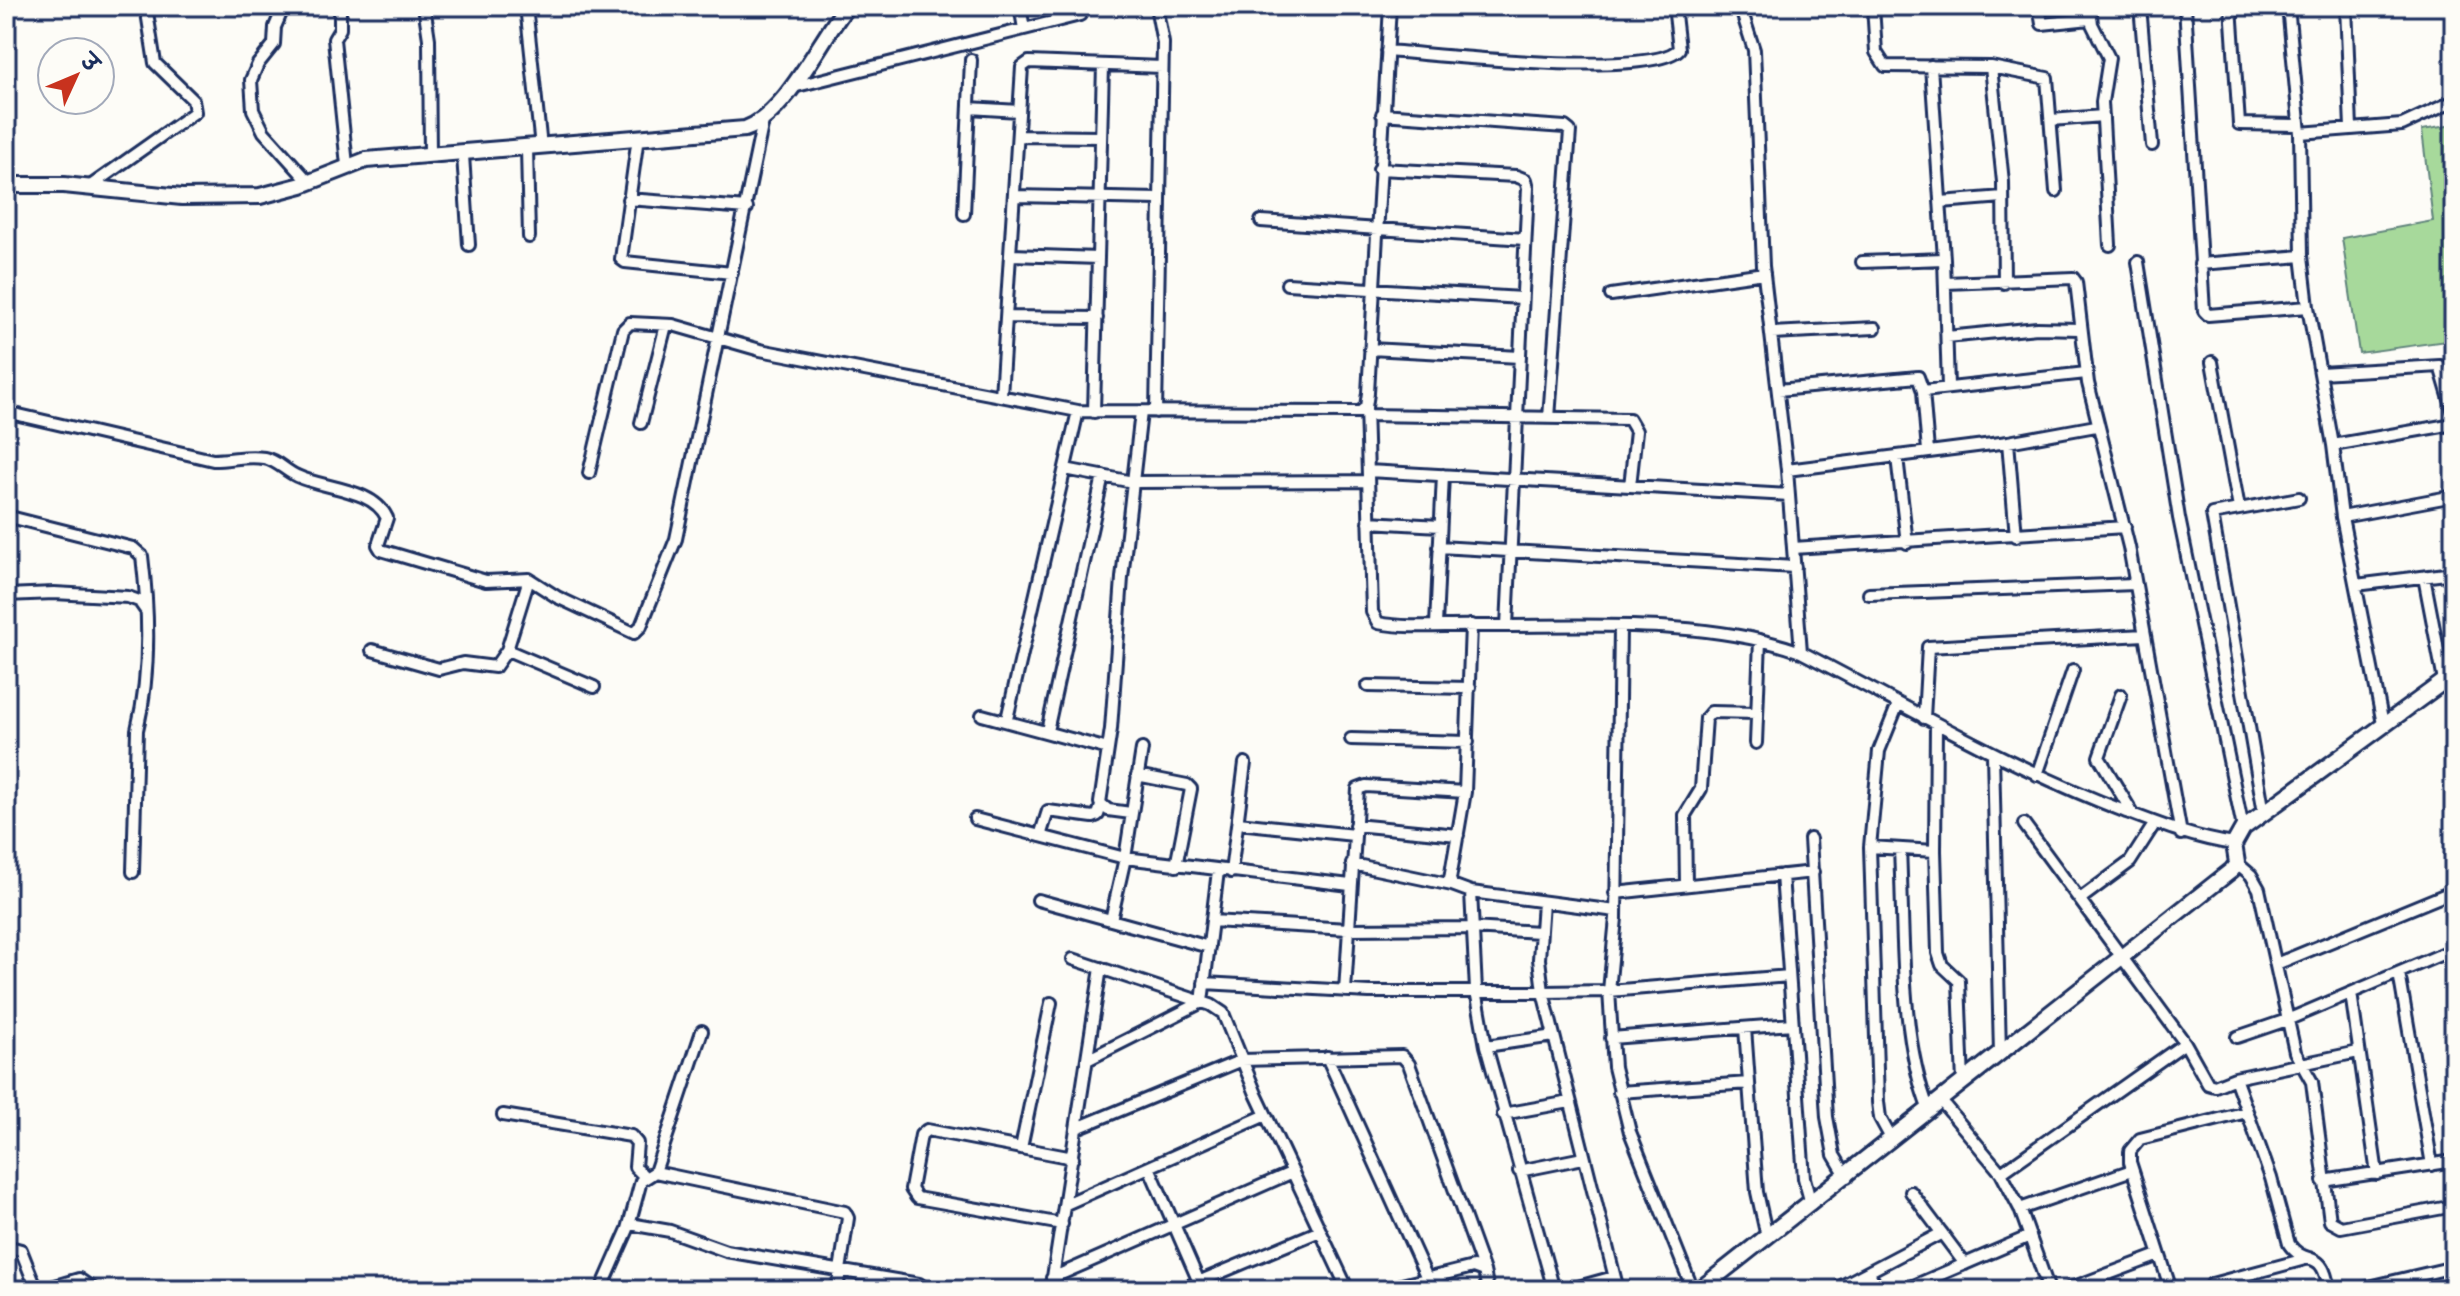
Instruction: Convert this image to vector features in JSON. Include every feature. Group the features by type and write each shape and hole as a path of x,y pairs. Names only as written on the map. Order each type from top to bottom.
{"street":[{"path":"88,188 195,112 193,100 155,63 146,6"},
{"path":"284,6 275,27 274,44 262,57 251,80 253,110 264,132 309,182"},
{"path":"340,6 340,29 334,39 347,165"},
{"path":"424,6 429,39 430,156"},
{"path":"526,6 534,147 529,237"},
{"path":"6,185 222,197 260,196 309,182 347,165 386,158 463,155 745,129 763,121 793,87 847,6"},
{"path":"1020,6 1024,29"},
{"path":"1156,6 1162,35 1156,412"},
{"path":"1390,6 1366,411 1374,618 1387,625 1620,627 1704,632 1760,640 1801,652 2037,775 2181,834 2234,844"},
{"path":"1387,51 1606,64 1637,61 1674,54 1679,49 1674,6"},
{"path":"1740,6 1754,50 1764,273 1787,470 1801,652"},
{"path":"1873,6 1876,52 1881,63 1890,67 1991,67 2045,76 2056,191"},
{"path":"2039,6 2042,24 2090,19"},
{"path":"2090,6 2090,19 2109,58 2103,116 2110,245"},
{"path":"2140,6 2152,145"},
{"path":"2185,6 2204,311 2208,315 2308,307"},
{"path":"2231,6 2239,124 2299,129 2402,125 2454,101"},
{"path":"2288,6 2299,129 2302,256 2308,307 2333,445 2342,517 2383,724"},
{"path":"2346,6 2351,128"},
{"path":"793,87 1080,15"},
{"path":"964,214 971,60"},
{"path":"1001,396 1021,70 1026,63 1162,67"},
{"path":"1094,412 1103,65"},
{"path":"1931,66 1946,283 1948,387"},
{"path":"1991,67 2003,197 2004,283"},
{"path":"969,108 1019,111"},
{"path":"1382,114 1565,127 1570,131 1549,418"},
{"path":"2051,120 2103,116"},
{"path":"6,412 209,460 236,456 269,459 302,479 361,496 381,508 387,518 378,545 381,550 486,581 529,579 622,630 634,633 641,626 676,539 763,121"},
{"path":"1018,136 1101,137"},
{"path":"638,137 620,254 623,261 732,273"},
{"path":"463,155 469,245"},
{"path":"1379,169 1522,177 1528,188 1507,626"},
{"path":"1015,196 1159,199"},
{"path":"1941,202 2003,197"},
{"path":"628,199 747,208"},
{"path":"1261,221 1525,239"},
{"path":"1012,255 1098,258"},
{"path":"2200,264 2302,256"},
{"path":"1862,262 1944,259"},
{"path":"2138,262 2179,518 2243,828"},
{"path":"1611,295 1764,273"},
{"path":"1946,283 2074,279 2079,329 2096,426 2125,527 2181,834"},
{"path":"1287,284 1522,298"},
{"path":"1007,317 1097,318"},
{"path":"589,473 623,330 630,323 666,325 1078,411 1355,414 1366,411 1632,420 1636,431 1630,486"},
{"path":"641,423 666,325"},
{"path":"1771,333 1875,328"},
{"path":"1947,337 2079,329"},
{"path":"1370,349 1520,357"},
{"path":"2212,362 2239,508"},
{"path":"2320,373 2440,366 2454,413"},
{"path":"1923,391 2086,373"},
{"path":"1778,390 1911,376 1921,379 1928,451"},
{"path":"1007,719 1078,411"},
{"path":"1040,836 1048,811 1093,817 1098,815 1101,806 1141,412"},
{"path":"2333,445 2454,424"},
{"path":"1787,470 2008,442 2096,426"},
{"path":"2008,442 2016,536"},
{"path":"1897,457 1907,543"},
{"path":"1065,469 1133,482 1443,475 1789,495"},
{"path":"1436,625 1443,475"},
{"path":"1047,731 1103,476"},
{"path":"2342,517 2454,496"},
{"path":"2264,813 2212,516 2217,510 2299,498"},
{"path":"6,516 136,549 142,559 148,613 144,708 137,730 133,872"},
{"path":"1369,522 1440,526"},
{"path":"1793,548 2125,527"},
{"path":"1439,547 1795,567"},
{"path":"2356,585 2454,573"},
{"path":"2424,577 2449,678 2243,828 2234,844 2237,863 2251,875 2259,889 2287,1020 2299,1062 2312,1082 2330,1221 2334,1226 2454,1206"},
{"path":"372,650 446,669 463,663 495,667 507,650 529,579"},
{"path":"1869,594 2135,584"},
{"path":"6,595 54,593 128,597 139,601 148,613"},
{"path":"1452,885 1465,792 1471,625"},
{"path":"1620,627 1616,911 1609,991 1611,1038 1619,1092 1653,1195 1696,1290 1847,1177 2237,863"},
{"path":"1924,718 1928,647 2144,635"},
{"path":"1756,743 1760,640"},
{"path":"507,650 594,687"},
{"path":"2037,775 2073,670"},
{"path":"1368,686 1470,688"},
{"path":"2121,695 2099,757 2133,814"},
{"path":"1892,1140 1880,1118 1878,1102 1870,847 1879,751 1898,704"},
{"path":"1686,885 1685,815 1701,789 1706,718 1715,712 1757,713"},
{"path":"982,715 1007,719 1108,749"},
{"path":"1936,725 1938,953 1942,965 1959,981 1963,1083"},
{"path":"1351,739 1468,742"},
{"path":"1111,920 1125,858 1142,749"},
{"path":"1993,754 2000,1054"},
{"path":"1231,872 1245,763"},
{"path":"1137,775 1187,785 1191,789 1176,866"},
{"path":"1345,991 1357,794 1366,786 1465,792"},
{"path":"1101,806 1131,813"},
{"path":"975,819 1125,858 1350,885"},
{"path":"1238,823 1458,835"},
{"path":"2080,899 2130,862 2155,823"},
{"path":"2024,824 2185,1043 2208,1084 2215,1086 2299,1062 2358,1052"},
{"path":"1810,839 1828,1130 1834,1155 1847,1177"},
{"path":"1870,847 1935,851"},
{"path":"1900,849 1911,1040 1921,1090 2001,1173 2020,1209 2049,1290"},
{"path":"1352,864 1452,885 1471,892 1616,911"},
{"path":"1202,1002 1218,871"},
{"path":"1615,893 1813,872"},
{"path":"1782,875 1804,1178 1811,1204"},
{"path":"2276,964 2454,891"},
{"path":"1471,892 1476,990 1486,1046 1554,1290"},
{"path":"1038,900 1209,947"},
{"path":"1543,902 1539,932 1543,992 1618,1290"},
{"path":"1212,921 1348,929 1471,928 1539,932"},
{"path":"2237,1037 2287,1020 2454,949"},
{"path":"1073,959 1202,1002 1223,1013 1266,1115 1348,1290"},
{"path":"1052,1284 1101,968"},
{"path":"2399,973 2432,1165"},
{"path":"1204,983 1345,991 1543,992 1609,991 1789,976"},
{"path":"2351,993 2377,1174"},
{"path":"1087,1060 1202,1002"},
{"path":"1021,1148 1051,1003"},
{"path":"1611,1038 1793,1024"},
{"path":"1745,1028 1757,1192 1767,1237"},
{"path":"601,1290 630,1224 702,1031"},
{"path":"1486,1046 1554,1036"},
{"path":"2001,1173 2185,1043"},
{"path":"1077,1128 1242,1060 1395,1054 1406,1059 1484,1271 1488,1290"},
{"path":"1327,1057 1427,1278"},
{"path":"2235,1078 2289,1244 2295,1252 2311,1257 2326,1270 2329,1290"},
{"path":"1619,1092 1749,1083"},
{"path":"1503,1114 1570,1102"},
{"path":"2171,1290 2132,1170 2130,1151 2140,1139 2247,1112"},
{"path":"503,1115 631,1136 637,1143 635,1167 649,1174 845,1212 848,1218 837,1290"},
{"path":"1066,1204 1266,1115"},
{"path":"1062,1224 917,1198 911,1192 921,1135 927,1130 1073,1158"},
{"path":"1519,1171 1583,1158"},
{"path":"2323,1181 2454,1161"},
{"path":"1149,1167 1199,1282"},
{"path":"2020,1209 2132,1170"},
{"path":"1052,1284 1293,1172"},
{"path":"1911,1192 1965,1264"},
{"path":"630,1224 670,1231 726,1251 919,1284 927,1290"},
{"path":"1179,1290 1320,1231"},
{"path":"1834,1290 1942,1233"},
{"path":"1904,1290 2030,1236"},
{"path":"6,1246 21,1250 36,1288 45,1289 79,1279 95,1290"},
{"path":"2066,1290 2159,1255"},
{"path":"2212,1284 2311,1257"},
{"path":"1382,1290 1473,1267 1484,1271"},
{"path":"2356,1290 2454,1267"},
{"path":"1864,1274 1870,1275 1879,1290"},
{"path":"1567,1290 1614,1277"}],"green space":[{"path":"2454,125 2454,340 2359,353 2342,238 2433,221 2422,130"}]}
